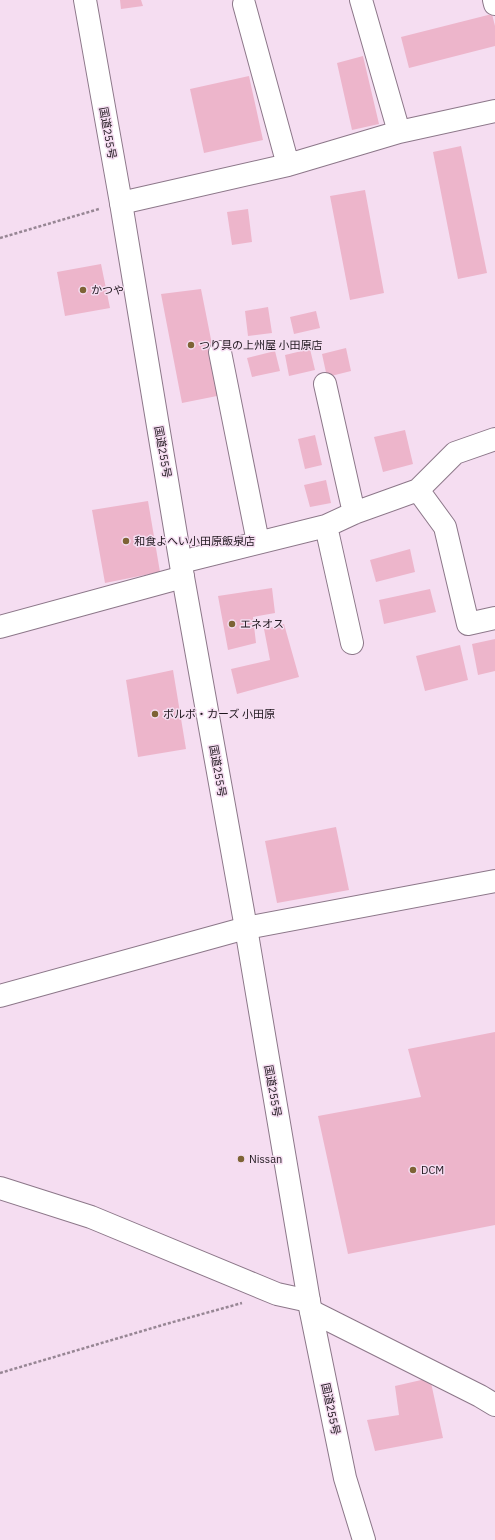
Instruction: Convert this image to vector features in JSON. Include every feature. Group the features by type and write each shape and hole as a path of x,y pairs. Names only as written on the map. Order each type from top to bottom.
{"main road":[{"name":"国道255号","path":"85,0 310,1306 345,1478 364,1539"},
{"path":"361,0 398,132"},
{"path":"494,0 495,4"},
{"path":"244,4 288,165"},
{"path":"121,203 288,165 398,132 495,111"},
{"path":"220,352 258,542"},
{"path":"325,384 354,513"},
{"path":"0,627 182,570 258,542 326,526 354,513 418,490 455,453 495,439"},
{"path":"418,490 445,527 468,624 495,618"},
{"path":"326,526 352,643"},
{"path":"0,996 246,928 495,881"},
{"path":"0,1188 91,1217 277,1294 310,1306 495,1405"}],"path":[{"path":"0,238 121,203"},
{"path":"0,1373 166,1324 277,1294"}],"building":[{"path":"120,0 141,0 143,6 121,9"},
{"path":"492,14 495,26 495,46 409,68 401,37"},
{"path":"363,56 379,124 352,130 337,63"},
{"path":"249,76 263,140 204,153 190,89"},
{"path":"461,146 487,273 458,279 433,152"},
{"path":"365,190 384,293 350,300 330,196"},
{"path":"248,209 252,242 232,245 227,212"},
{"name":"かつや","path":"101,264 110,308 65,316 57,272"},
{"name":"つり具の上州屋 小田原店","path":"201,289 222,395 182,403 161,294"},
{"path":"268,307 272,333 248,336 245,311"},
{"path":"316,311 320,328 294,334 290,317"},
{"path":"346,348 351,371 327,377 322,354"},
{"path":"310,349 315,370 289,376 285,355"},
{"path":"275,351 280,371 252,377 247,358"},
{"path":"405,430 413,464 383,472 374,437"},
{"path":"315,435 322,465 305,469 298,439"},
{"path":"326,480 331,503 310,507 304,485"},
{"name":"和食よへい小田原飯泉店","path":"148,501 160,572 105,583 92,510"},
{"path":"410,549 415,572 376,582 370,560"},
{"path":"272,588 275,613 253,617 256,643 228,650 218,596"},
{"path":"430,589 436,612 384,624 379,600"},
{"path":"284,624 299,677 237,694 231,669 270,660 264,629"},
{"path":"495,639 495,671 478,675 472,644"},
{"path":"460,645 468,680 425,691 416,656"},
{"name":"ボルボ・カーズ 小田原","path":"173,670 186,749 138,757 126,680"},
{"path":"336,827 349,890 277,903 265,841"},
{"name":"DCM","path":"495,1032 495,1225 348,1254 318,1116 421,1097 408,1049"},
{"path":"430,1378 443,1438 375,1451 367,1420 399,1415 395,1386"}],"place":[{"name":"かつや","path":"83,290"},
{"name":"つり具の上州屋 小田原店","path":"191,345"},
{"name":"和食よへい小田原飯泉店","path":"126,541"},
{"name":"エネオス","path":"232,624"},
{"name":"ボルボ・カーズ 小田原","path":"155,714"},
{"name":"Nissan","path":"241,1159"},
{"name":"DCM","path":"413,1170"}]}
